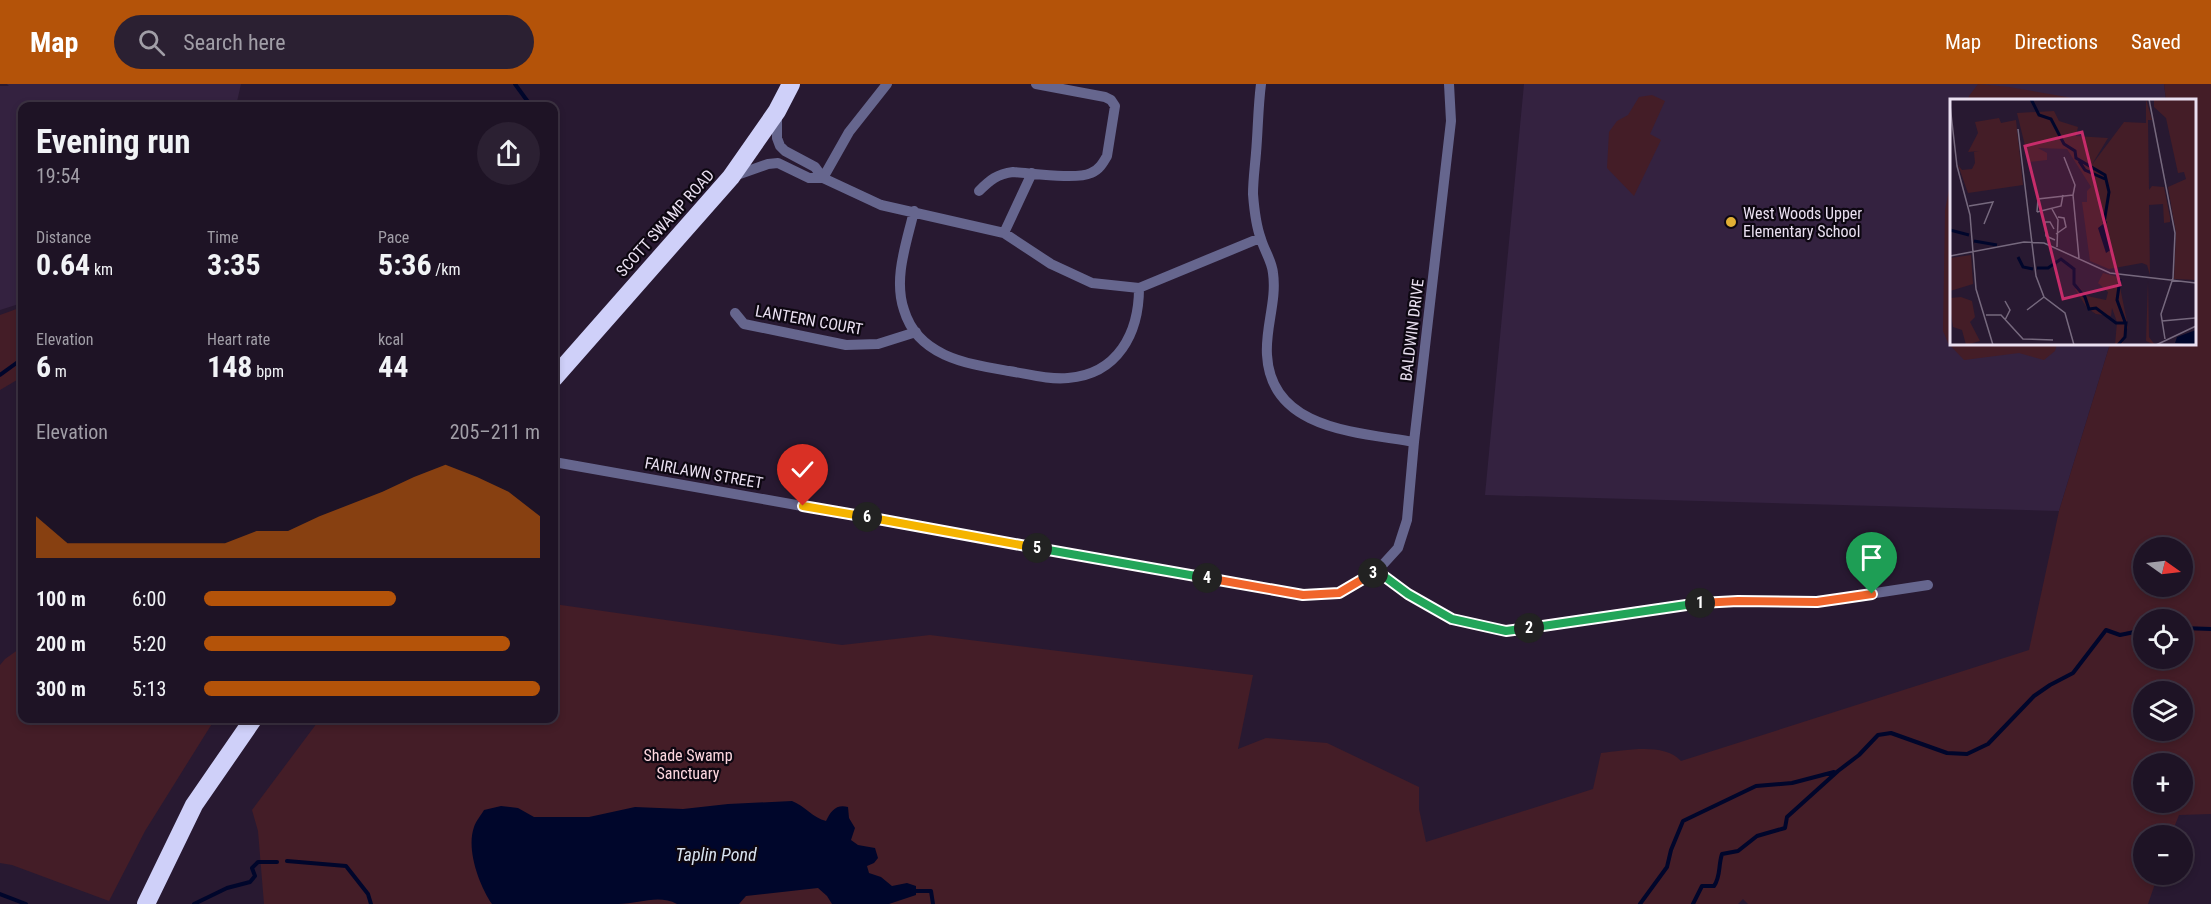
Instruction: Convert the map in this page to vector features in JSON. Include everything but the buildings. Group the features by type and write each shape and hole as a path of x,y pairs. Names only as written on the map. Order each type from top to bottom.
{"highway":[{"name":"SCOTT SWAMP ROAD","path":"558,373 731,177 777,111 791,84"},
{"path":"146,904 194,805 251,723"}],"street":[{"path":"823,178 849,132 887,84"},
{"path":"979,191 993,177 1002,173 1082,176 1098,170 1107,156 1114,106 1112,100 1036,84"},
{"path":"1261,84 1253,194 1260,238 1273,272 1274,289 1266,356 1270,375 1278,392 1291,406 1320,423 1337,429 1414,441"},
{"name":"BALDWIN DRIVE","path":"1377,571 1398,548 1407,520 1451,121 1449,84"},
{"path":"777,111 777,138 780,146 784,151 815,167 823,178"},
{"path":"731,177 768,164 778,164 809,178 823,178 881,205 1004,233 1051,264 1092,282 1139,288 1260,238"},
{"path":"1004,233 1032,173"},
{"path":"914,211 901,269 900,284 904,311 916,332 928,345 939,353 964,363 1052,378 1082,376 1096,371 1110,362 1130,338 1139,308 1139,288"},
{"name":"LANTERN COURT","path":"735,313 744,324 846,345 878,344 916,332"},
{"name":"FAIRLAWN STREET","path":"558,463 1303,595 1339,593 1377,571"},
{"path":"1377,571 1408,594 1452,619 1506,631 1697,603 1817,602 1928,585"}],"shaded area":[{"path":"7,84 241,84 237,102 18,102 18,304 0,310 0,86 9,86"},
{"name":"West Woods Upper Elementary School","path":"1524,84 2164,84 2166,99 1950,99 1950,345 2110,345 2059,511 1485,495"}],"green space":[{"path":"1978,84 2078,99 1968,99"},
{"name":"Shade Swamp Sanctuary","path":"2164,84 2211,84 2211,814 2179,815 2175,825 2133,825 2133,885 2155,885 2148,904 1748,904 1743,899 1738,904 264,904 258,831 252,810 317,723 558,723 558,605 842,645 930,635 1253,675 1238,749 1266,738 1327,743 1419,787 1419,809 1426,842 1593,789 1601,753 1643,749 1664,751 1681,761 2029,650 2059,511 2110,345 2196,345 2196,99 2166,99"},
{"path":"1652,95 1665,101 1650,134 1661,140 1634,196 1607,168 1609,132 1617,121 1628,115 1639,97"},
{"path":"1950,185 1950,345 2057,345 2055,351 2044,360 2019,353 1964,360 1948,343 1943,331 1945,210"},
{"path":"18,308 18,379 0,390 0,315"},
{"path":"18,650 18,723 212,723 145,831 109,901 12,865 0,863 0,665"}],"water":[{"name":"Taplin Pond","path":"792,801 826,821 834,809 848,807 849,818 855,828 851,840 858,845 875,848 878,858 867,866 869,873 881,877 892,886 907,883 916,886 916,895 889,904 832,904 818,888 746,896 739,904 677,904 656,900 626,904 492,904 475,867 472,846 474,827 484,810 501,806 518,808 534,817 589,817 635,807 683,809"}],"waterway":[{"path":"515,84 528,102"},
{"path":"0,375 18,362"},
{"path":"2193,628 2211,629"},
{"path":"1693,904 1702,886 1714,886 1719,875 1722,854 1738,851 1757,836 1785,828 1787,817 1859,755 1878,735 1891,733 1947,753 1967,754 1988,744 2034,696 2073,673 2106,630 2120,635 2133,632"},
{"path":"1640,904 1667,867 1671,850 1683,821 1756,786 1792,783 1834,772"},
{"path":"287,861 346,866 368,894 371,904"},
{"path":"194,904 227,888 250,882 255,876 252,868 258,862 277,862"},
{"path":"912,891 931,891 933,904"},
{"path":"0,894 26,904"}],"place":[{"name":"West Woods Upper Elementary School","path":"1731,222"}],"route":[{"path":"803,506 1303,595 1339,593 1377,571 1408,594 1452,619 1506,631 1697,603 1817,602 1872,594"}]}
